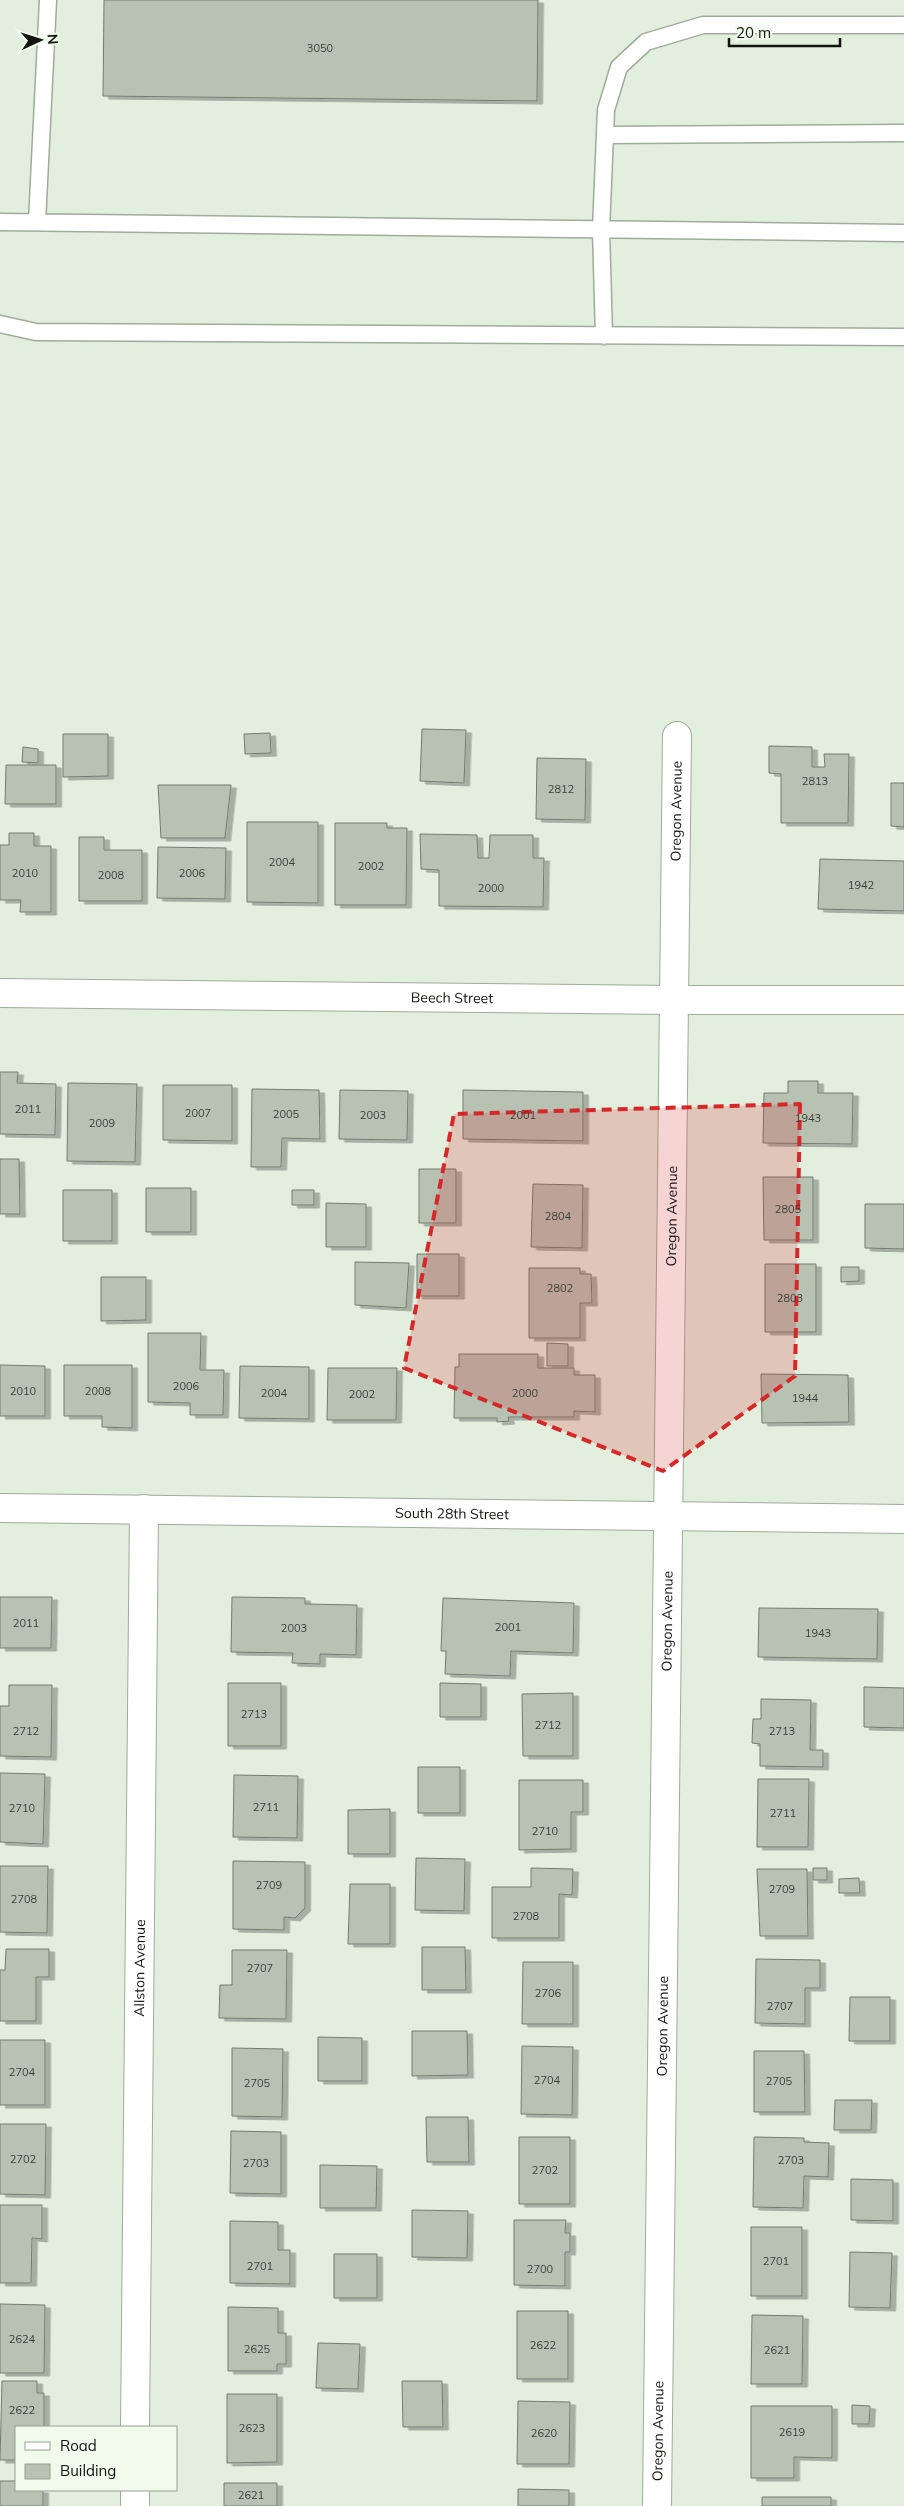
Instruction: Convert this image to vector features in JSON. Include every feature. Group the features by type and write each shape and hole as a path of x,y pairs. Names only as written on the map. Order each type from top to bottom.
{"street":[{"name":"Oregon Avenue","path":"657,2506 677,736"},
{"name":"Beech Street","path":"0,993 674,1000 904,1000"},
{"name":"South 28th Street","path":"0,1508 904,1519"},
{"name":"Allston Avenue","path":"136,2426 144,1510"},
{"path":"135,2491 135,2506"}],"lane":[{"path":"37,222 48,0"},
{"path":"604,336 601,230 606,110 619,67 646,42 703,24 904,25"},
{"path":"605,134 904,133"},
{"path":"0,222 904,233"},
{"path":"0,324 36,332 904,338"}],"highlighted area":[{"path":"800,1104 795,1376 663,1471 404,1368 454,1114"}],"building":[{"path":"104,0 538,0 537,101 103,96"},
{"path":"422,729 466,730 464,783 420,781"},
{"path":"270,733 271,753 245,754 244,734"},
{"path":"63,734 108,734 108,776 63,777"},
{"path":"769,746 812,747 812,767 825,767 824,754 849,754 848,823 781,823 781,774 769,773"},
{"path":"23,747 38,749 38,763 22,762"},
{"path":"537,758 586,759 585,820 536,819"},
{"path":"6,765 56,765 56,804 5,804"},
{"path":"891,783 904,783 904,827 891,826"},
{"path":"158,785 231,785 225,838 161,838"},
{"path":"247,822 318,822 318,903 247,902"},
{"path":"335,823 387,823 387,828 407,828 406,905 335,905"},
{"path":"9,833 34,833 34,846 51,846 51,912 20,912 21,900 0,900 0,845 9,845"},
{"path":"420,834 477,835 478,858 489,858 490,835 533,835 533,858 544,858 543,907 439,906 439,870 421,869"},
{"path":"79,837 104,837 104,850 142,850 142,901 79,901"},
{"path":"158,847 226,848 225,899 157,898"},
{"path":"820,859 904,861 904,911 818,909"},
{"path":"0,1072 18,1072 17,1083 56,1084 55,1135 0,1134"},
{"path":"788,1081 818,1081 818,1093 853,1093 852,1144 763,1143 764,1093 788,1093"},
{"path":"68,1083 137,1084 135,1162 67,1161"},
{"path":"163,1085 232,1085 232,1141 163,1140"},
{"path":"252,1089 319,1090 320,1139 282,1138 281,1167 251,1167"},
{"path":"340,1090 408,1091 407,1140 339,1139"},
{"path":"463,1090 583,1092 583,1141 463,1139"},
{"path":"0,1159 19,1159 20,1214 0,1214"},
{"path":"419,1169 456,1169 456,1223 419,1223"},
{"path":"763,1177 813,1177 813,1240 764,1240"},
{"path":"533,1184 583,1185 582,1248 531,1247"},
{"path":"146,1188 191,1188 191,1232 146,1232"},
{"path":"63,1190 112,1190 112,1241 63,1241"},
{"path":"292,1190 314,1190 314,1205 292,1205"},
{"path":"326,1203 366,1204 366,1247 326,1247"},
{"path":"865,1204 904,1204 904,1249 865,1248"},
{"path":"417,1254 459,1254 459,1296 417,1296"},
{"path":"355,1262 409,1263 406,1308 355,1305"},
{"path":"765,1264 816,1264 816,1332 765,1332"},
{"path":"841,1267 859,1267 859,1281 841,1282"},
{"path":"529,1268 580,1268 580,1274 591,1274 592,1303 580,1303 580,1338 529,1338"},
{"path":"101,1277 146,1277 146,1320 101,1321"},
{"path":"148,1333 201,1333 200,1370 224,1370 223,1415 190,1415 190,1403 148,1402"},
{"path":"547,1343 568,1344 568,1366 547,1366"},
{"path":"459,1354 538,1354 538,1368 574,1368 574,1375 595,1375 595,1412 574,1411 574,1417 508,1417 509,1421 497,1422 497,1418 454,1418 455,1367 459,1367"},
{"path":"0,1365 45,1366 45,1416 0,1416"},
{"path":"64,1365 132,1365 132,1428 102,1427 102,1416 64,1416"},
{"path":"240,1366 309,1367 309,1419 239,1418"},
{"path":"328,1368 397,1368 396,1420 327,1420"},
{"path":"761,1374 848,1375 849,1422 762,1423"},
{"path":"0,1597 52,1597 51,1648 0,1648"},
{"path":"232,1597 305,1598 305,1604 357,1605 356,1655 320,1654 320,1664 292,1663 293,1653 231,1652"},
{"path":"443,1598 574,1603 573,1653 511,1651 510,1676 445,1674 446,1651 441,1651"},
{"path":"759,1608 878,1609 877,1659 758,1657"},
{"path":"228,1683 281,1683 281,1746 228,1746"},
{"path":"440,1683 481,1684 481,1717 440,1717"},
{"path":"9,1685 52,1685 51,1757 0,1756 0,1706 9,1706"},
{"path":"864,1687 904,1688 904,1728 864,1727"},
{"path":"573,1693 573,1756 523,1756 522,1694"},
{"path":"761,1699 811,1700 810,1750 823,1750 823,1767 760,1766 760,1744 752,1743 753,1719 761,1719"},
{"path":"418,1767 460,1767 460,1813 418,1813"},
{"path":"0,1773 45,1774 43,1844 0,1842"},
{"path":"234,1775 298,1776 297,1838 233,1837"},
{"path":"758,1779 809,1779 808,1847 757,1847"},
{"path":"519,1780 583,1780 583,1812 571,1812 571,1849 519,1850"},
{"path":"390,1809 390,1854 348,1854 348,1810"},
{"path":"416,1858 465,1859 464,1911 415,1910"},
{"path":"233,1861 305,1862 305,1908 295,1918 284,1917 284,1930 233,1929"},
{"path":"0,1866 48,1866 47,1933 0,1932"},
{"path":"531,1868 573,1869 572,1895 559,1894 559,1938 492,1938 492,1887 531,1887"},
{"path":"813,1868 827,1868 827,1880 813,1880"},
{"path":"757,1869 807,1869 808,1936 760,1936"},
{"path":"859,1878 860,1893 839,1893 839,1879"},
{"path":"350,1884 390,1884 390,1944 348,1944"},
{"path":"422,1947 465,1947 466,1990 422,1990"},
{"path":"6,1949 49,1949 49,1977 36,1977 36,2021 0,2021 0,1970 5,1970"},
{"path":"232,1950 287,1950 286,2019 219,2018 220,1985 232,1985"},
{"path":"756,1959 820,1960 820,1988 805,1988 805,2024 755,2023"},
{"path":"523,1962 573,1962 573,2024 522,2024"},
{"path":"850,1997 890,1997 890,2041 849,2041"},
{"path":"412,2031 467,2031 468,2075 412,2076"},
{"path":"318,2037 362,2038 362,2081 318,2081"},
{"path":"0,2040 45,2040 45,2105 0,2105"},
{"path":"522,2046 573,2047 572,2115 521,2114"},
{"path":"232,2048 283,2049 282,2117 232,2116"},
{"path":"754,2051 804,2051 805,2112 754,2112"},
{"path":"835,2100 872,2100 871,2130 834,2130"},
{"path":"426,2117 468,2117 469,2162 427,2162"},
{"path":"0,2124 46,2124 45,2195 0,2194"},
{"path":"231,2131 281,2132 281,2194 230,2193"},
{"path":"519,2137 570,2137 570,2204 519,2204"},
{"path":"754,2137 804,2138 804,2142 829,2143 828,2177 804,2176 803,2208 753,2207"},
{"path":"320,2165 377,2166 376,2208 320,2208"},
{"path":"851,2179 893,2180 893,2221 851,2220"},
{"path":"0,2205 42,2205 42,2239 32,2238 31,2283 0,2283"},
{"path":"412,2210 468,2211 467,2258 412,2257"},
{"path":"514,2220 566,2220 565,2233 570,2233 570,2252 565,2252 565,2286 514,2285"},
{"path":"230,2221 278,2222 278,2250 290,2250 290,2284 230,2283"},
{"path":"751,2227 802,2227 802,2296 751,2296"},
{"path":"850,2252 892,2253 890,2308 849,2307"},
{"path":"334,2254 377,2254 377,2298 334,2298"},
{"path":"0,2304 45,2305 44,2373 0,2373"},
{"path":"228,2307 278,2308 278,2333 286,2333 286,2364 277,2364 277,2371 228,2371"},
{"path":"517,2311 568,2311 568,2379 517,2379"},
{"path":"752,2315 803,2316 802,2384 751,2384"},
{"path":"318,2343 360,2344 358,2389 316,2388"},
{"path":"2,2381 37,2381 37,2393 44,2393 44,2426 15,2426 15,2460 0,2460"},
{"path":"402,2381 442,2381 443,2427 403,2427"},
{"path":"227,2394 277,2394 277,2462 227,2463"},
{"path":"518,2401 570,2402 569,2464 517,2464"},
{"path":"852,2405 870,2406 869,2424 852,2424"},
{"path":"751,2406 832,2406 832,2458 794,2457 794,2478 751,2478"},
{"path":"0,2481 15,2481 15,2491 43,2491 43,2506 0,2506"},
{"path":"224,2483 277,2483 277,2506 224,2506"},
{"path":"518,2489 569,2490 569,2506 518,2506"},
{"path":"762,2497 831,2497 831,2506 762,2506"}]}
